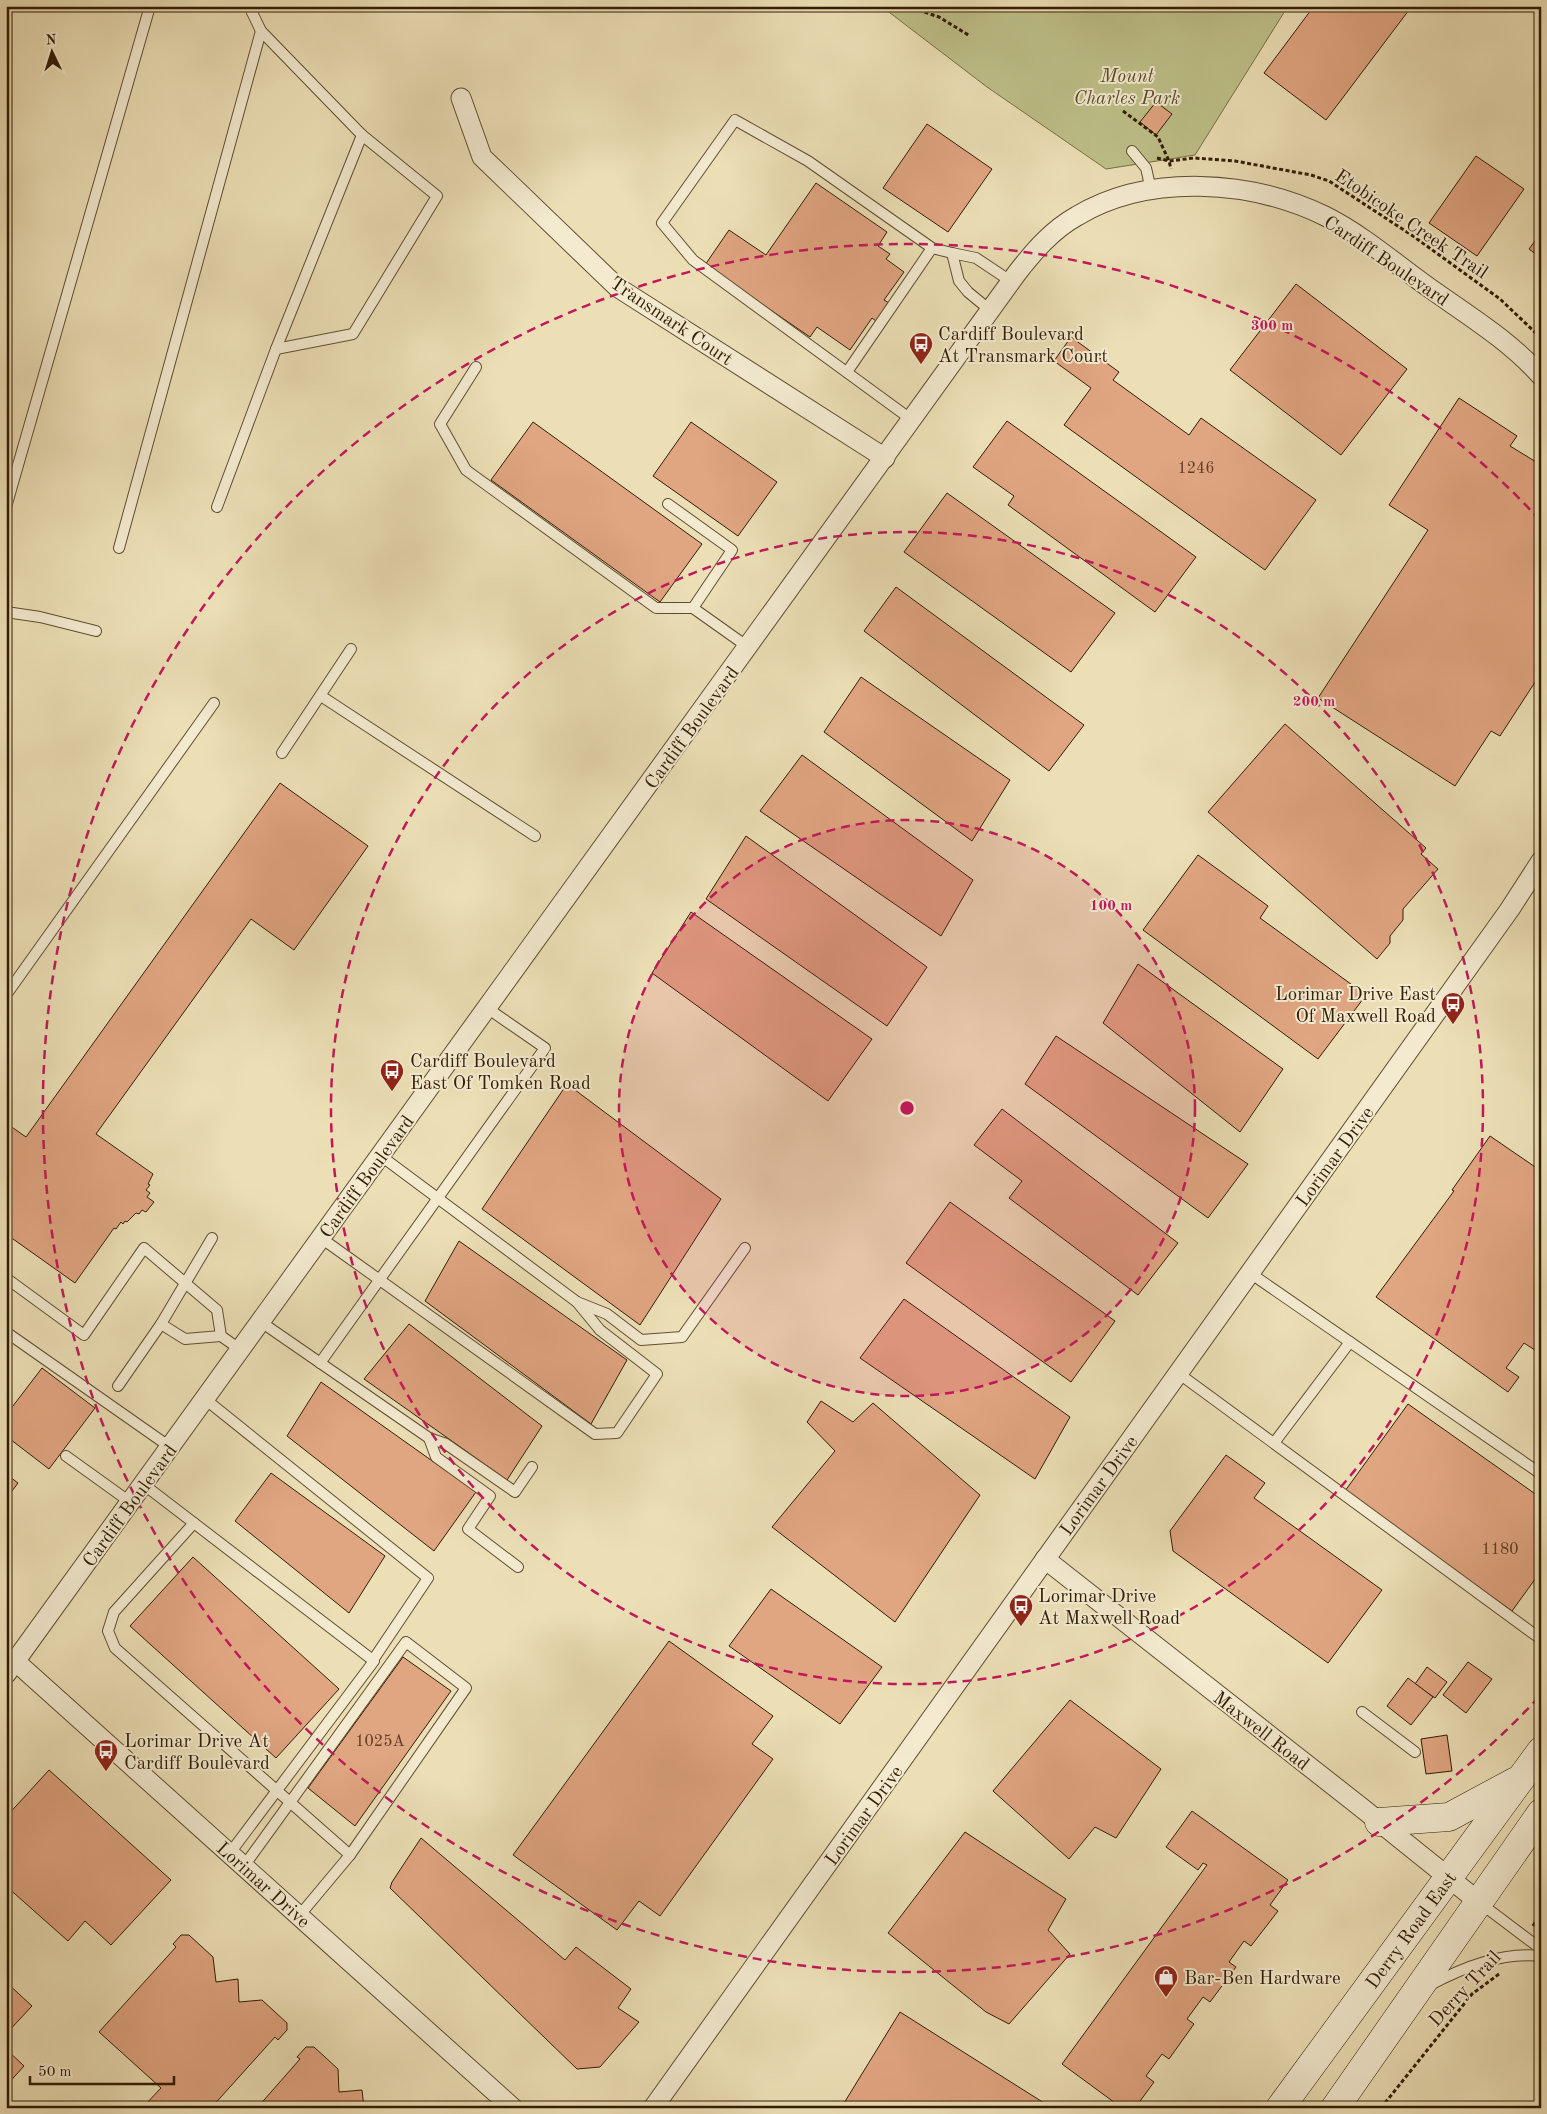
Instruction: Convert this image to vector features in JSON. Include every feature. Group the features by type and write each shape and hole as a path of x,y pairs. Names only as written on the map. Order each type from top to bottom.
{"main road":[{"name":"Derry Road East","path":"1280,2108 1541,1751"},
{"path":"1379,1822 1449,1817 1524,1776"},
{"path":"1335,2108 1541,1813"}],"street":[{"name":"Transmark Court","path":"461,98 482,157 617,287 885,458"},
{"name":"Cardiff Boulevard","path":"11,1667 1034,251 1054,232 1077,216 1110,201 1151,190 1212,188 1268,196 1306,208 1342,225 1503,340 1541,376"},
{"name":"Lorimar Drive","path":"653,2108 1510,909 1537,874"},
{"name":"Maxwell Road","path":"1045,1559 1479,1902"},
{"name":"Lorimar Drive","path":"11,1667 230,1853 513,2108"}],"lane":[{"path":"6,508 150,6"},
{"path":"249,6 261,31 362,135 437,196 353,334 276,349"},
{"path":"119,548 261,31"},
{"path":"912,420 693,260 662,223 735,120 808,160 932,248 976,258 1012,282"},
{"path":"217,507 276,349 362,135"},
{"path":"1132,151 1146,168 1151,190"},
{"path":"847,372 932,248"},
{"path":"952,253 959,281 968,292 991,311"},
{"path":"476,367 440,424 466,470 656,608 693,608 748,647"},
{"path":"668,504 732,550 693,608"},
{"path":"6,612 40,617 96,631"},
{"path":"282,753 351,649"},
{"path":"321,696 535,836"},
{"path":"6,994 214,703"},
{"path":"320,1363 378,1279 545,1048 488,1008"},
{"path":"321,1238 595,1434 617,1433 657,1374 600,1330 577,1302 380,1156"},
{"path":"118,1386 161,1324 212,1238"},
{"path":"6,1278 84,1335 144,1248 217,1310 222,1336"},
{"path":"577,1302 607,1314 641,1340 682,1337 745,1248"},
{"path":"1250,1272 1541,1474"},
{"path":"261,1322 429,1438 446,1444 515,1492 532,1467"},
{"path":"161,1324 185,1339 222,1336 241,1350"},
{"path":"6,1332 170,1447"},
{"path":"1274,1443 1350,1342"},
{"path":"1178,1373 1538,1637 1541,1633"},
{"path":"205,1399 428,1578 374,1661 230,1853"},
{"path":"429,1438 436,1457 490,1496 468,1528 518,1567"},
{"path":"66,1456 130,1502"},
{"path":"143,1484 373,1660"},
{"path":"194,1523 114,1612 108,1631 116,1648 290,1804 350,1854"},
{"path":"244,1866 406,1642 466,1688 350,1854 299,1916"},
{"path":"1362,1712 1415,1752"},
{"path":"1479,1902 1527,1937 1541,1950"},
{"path":"1416,1993 1447,1976 1468,1968 1513,1955 1541,1956"}],"path":[{"path":"906,6 939,17 970,36"},
{"path":"1123,111 1158,137 1169,161 1173,188"},
{"name":"Etobicoke Creek Trail","path":"1132,151 1169,161 1194,158 1235,162 1310,175 1329,182 1399,227 1500,299 1541,338"},
{"path":"1527,1937 1540,1914 1538,1889 1541,1877"},
{"name":"Derry Trail","path":"1381,2108 1472,1994 1496,1977 1513,1955"}],"green space":[{"name":"Mount Charles Park","path":"881,6 1288,6 1195,155 1106,169 987,87"}],"building":[{"path":"1314,6 1412,6 1326,120 1264,73"},
{"path":"1156,102 1172,114 1156,135 1140,122"},
{"path":"927,124 992,169 948,232 883,188"},
{"path":"1476,156 1524,189 1477,256 1429,223"},
{"path":"816,183 887,232 878,246 890,254 886,259 904,272 884,300 889,303 876,321 872,318 850,350 817,327 810,337 705,265 729,230 766,255"},
{"path":"1541,233 1541,258 1529,249"},
{"path":"1296,284 1407,369 1341,455 1230,370"},
{"path":"1071,337 1119,372 1113,380 1189,435 1201,418 1316,500 1265,570 1064,425 1091,388 1054,361"},
{"path":"1459,398 1517,436 1510,446 1541,465 1541,673 1500,736 1491,731 1455,786 1318,698 1428,530 1389,505"},
{"path":"1007,421 1196,557 1155,612 1008,505 1014,496 973,467"},
{"path":"533,422 702,544 660,602 491,480"},
{"path":"691,422 777,482 738,536 653,476"},
{"path":"947,493 1115,613 1071,672 904,552"},
{"path":"896,587 1084,725 1049,771 864,631"},
{"path":"861,677 1010,780 972,841 824,732"},
{"path":"1285,724 1426,848 1421,854 1438,869 1403,909 1403,920 1390,936 1390,943 1377,959 1208,812"},
{"path":"802,755 973,880 941,936 760,811"},
{"path":"280,783 368,846 294,950 251,919 96,1134 153,1174 148,1184 150,1185 146,1190 150,1193 147,1197 154,1202 146,1212 142,1210 139,1214 136,1213 127,1222 125,1221 123,1224 121,1222 116,1229 114,1228 75,1283 6,1234 6,1123 26,1137"},
{"path":"746,836 927,967 887,1026 706,899"},
{"path":"1198,855 1268,906 1260,918 1366,995 1318,1059 1143,930"},
{"path":"691,912 872,1039 828,1101 652,973"},
{"path":"1138,964 1283,1069 1240,1132 1103,1023"},
{"path":"1056,1036 1248,1164 1208,1218 1025,1084"},
{"path":"567,1084 721,1199 640,1325 482,1209"},
{"path":"1002,1109 1178,1243 1138,1295 1009,1198 1022,1181 974,1145"},
{"path":"1490,1136 1541,1171 1541,1348 1538,1352 1524,1343 1506,1368 1519,1377 1508,1392 1376,1297 1454,1191 1452,1190"},
{"path":"950,1202 1115,1321 1071,1382 906,1263"},
{"path":"459,1241 627,1360 591,1424 425,1301"},
{"path":"904,1299 1070,1417 1035,1479 860,1358"},
{"path":"409,1324 542,1426 507,1480 364,1379"},
{"path":"42,1368 95,1408 49,1469 6,1436 6,1415"},
{"path":"321,1382 476,1492 434,1551 287,1436"},
{"path":"821,1401 853,1422 873,1403 980,1495 895,1622 772,1527 835,1451 807,1422"},
{"path":"1408,1404 1541,1498 1541,1571 1512,1611 1345,1491"},
{"path":"1226,1455 1265,1483 1254,1498 1382,1590 1328,1663 1173,1551 1170,1531"},
{"path":"271,1473 385,1556 349,1613 235,1521"},
{"path":"6,1474 18,1483 6,1499"},
{"path":"193,1557 339,1689 276,1758 130,1626"},
{"path":"771,1589 882,1667 840,1724 729,1646"},
{"path":"669,1641 773,1716 752,1744 773,1759 660,1916 639,1901 617,1930 513,1855"},
{"path":"403,1657 451,1691 355,1826 308,1788"},
{"path":"1468,1662 1492,1679 1466,1713 1443,1695"},
{"path":"1427,1667 1447,1682 1435,1698 1415,1684"},
{"path":"1408,1678 1433,1697 1411,1725 1387,1706"},
{"path":"1070,1700 1161,1769 1116,1838 1095,1827 1069,1859 993,1791"},
{"path":"1447,1735 1452,1771 1426,1774 1421,1739"},
{"path":"49,1770 171,1880 111,1945 85,1921 68,1941 6,1886 6,1856 8,1854 6,1853 6,1817"},
{"path":"1192,1811 1288,1880 1270,1905 1278,1911 1251,1946 1244,1941 1229,1962 1236,1967 1210,2002 1203,1997 1187,2019 1194,2024 1169,2059 1162,2054 1146,2076 1154,2082 1135,2108 1122,2108 1062,2064 1207,1865 1203,1863 1198,1870 1166,1847"},
{"path":"965,1832 1066,1899 1048,1930 1070,1954 1009,2024 986,2012 888,1933"},
{"path":"421,1838 565,1960 576,1947 631,1989 618,2008 639,2022 600,2067 577,2069 390,1888"},
{"path":"181,1935 189,1935 213,1957 216,1982 238,1979 239,2002 262,2000 287,2023 287,2030 278,2040 275,2037 211,2108 146,2108 144,2106 161,2088 99,2032 176,1947 173,1944"},
{"path":"6,1982 32,2006 6,2034"},
{"path":"900,2012 1052,2108 841,2108"},
{"path":"306,2047 314,2047 338,2069 339,2092 362,2090 364,2108 257,2108 300,2059 297,2057"},
{"path":"6,2049 24,2066 6,2086"}],"place":[{"name":"Cardiff Boulevard At Transmark Court","path":"921,365"},
{"name":"Lorimar Drive East Of Maxwell Road","path":"1453,1025"},
{"name":"Cardiff Boulevard East Of Tomken Road","path":"392,1092"},
{"name":"Lorimar Drive At Maxwell Road","path":"1021,1627"},
{"name":"Lorimar Drive At Cardiff Boulevard","path":"106,1772"},
{"name":"Bar-Ben Hardware","path":"1166,1998"}]}
